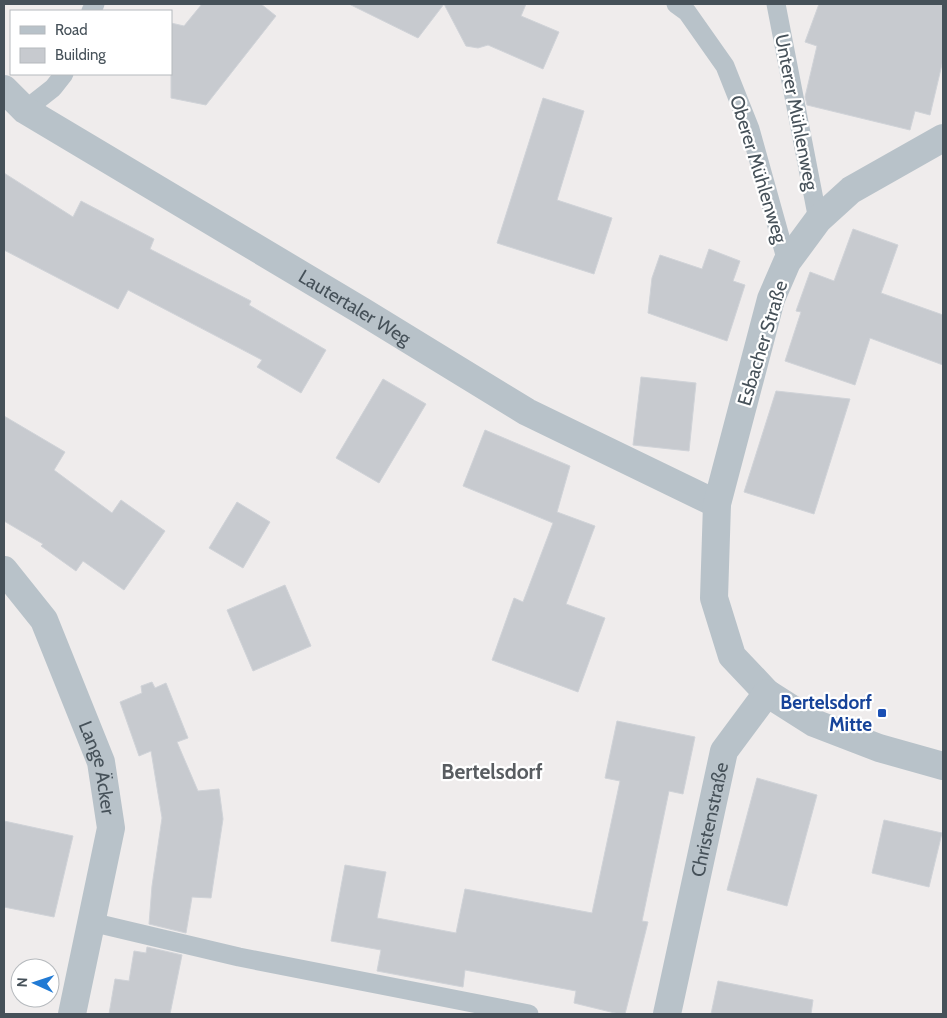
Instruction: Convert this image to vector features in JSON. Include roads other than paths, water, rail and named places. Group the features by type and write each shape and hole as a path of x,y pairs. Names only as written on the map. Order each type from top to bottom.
{"street":[{"name":"Lautertaler Weg","path":"4,89 15,113 362,311 527,412 717,504"},
{"name":"Esbacher Straße","path":"717,504 771,299 787,262 818,220 851,190 943,138"},
{"path":"717,504 714,598 732,656 767,693 814,723 879,748 943,766"},
{"name":"Lange Äcker","path":"4,570 44,620 101,762 110,828 72,1014"},
{"name":"Christenstraße","path":"667,1014 724,751 767,693"}],"lane":[{"name":"Oberer Mühlenweg","path":"676,4 687,12 725,66 750,129 787,262"},
{"name":"Unterer Mühlenweg","path":"776,4 818,220"},
{"path":"15,113 53,88 63,75"},
{"path":"92,922 239,957 530,1014"}],"place":[{"name":"Bertelsdorf Mitte","path":"882,713"}],"district":[{"name":"Bertelsdorf","path":"492,772"}]}
